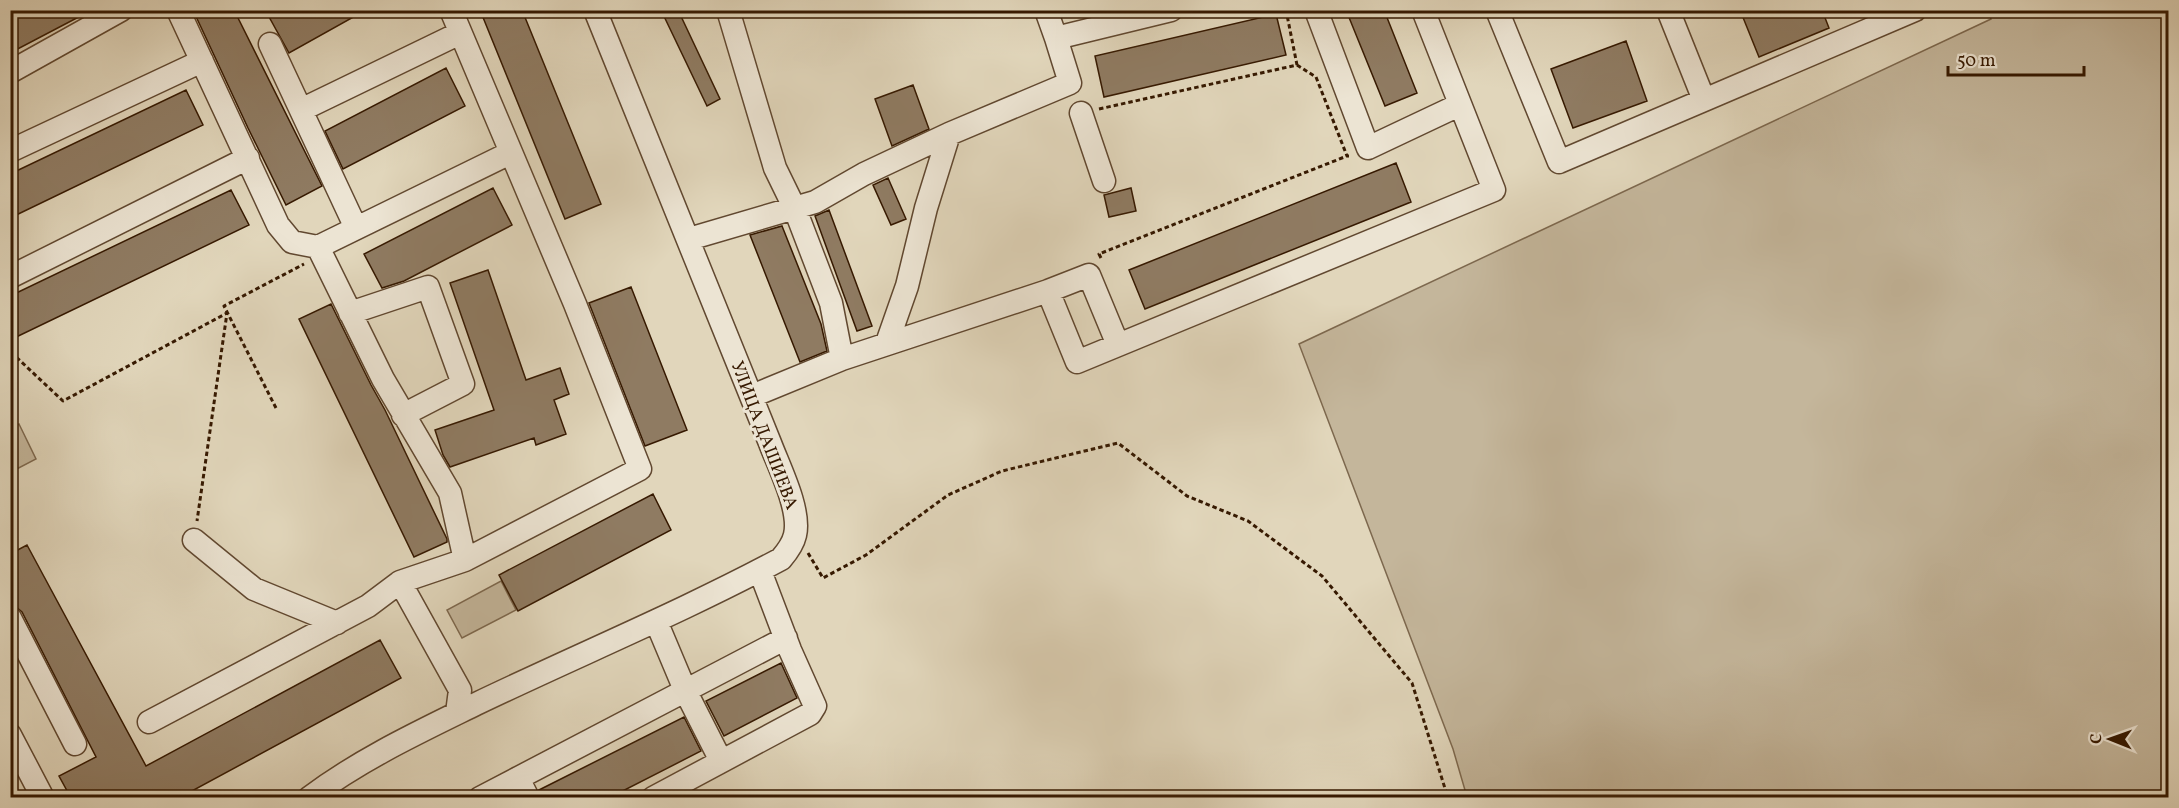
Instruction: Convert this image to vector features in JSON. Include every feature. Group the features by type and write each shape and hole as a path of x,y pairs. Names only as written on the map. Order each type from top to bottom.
{"street":[{"path":"10,72 120,10"},
{"path":"178,10 278,225 292,242 320,251 383,379 450,493 465,560"},
{"path":"149,723 368,606 400,582 465,560 640,470 575,304 451,10"},
{"name":"УЛИЦА ДАШИЕВА","path":"309,798 369,758 457,713 760,571 781,559 791,546 796,534 796,517 792,502 752,396 595,10"},
{"path":"728,10 775,168 795,209 831,303 842,359"},
{"path":"689,239 815,202 864,174 949,134 1071,83 1046,10"},
{"path":"1056,38 1171,10"},
{"path":"1316,10 1368,148 1459,105"},
{"path":"1048,291 1077,362 1494,190 1423,10"},
{"path":"1497,10 1559,162 1704,100 1866,20 1915,10"},
{"path":"1668,10 1704,100"},
{"path":"301,110 460,33"},
{"path":"270,44 356,228"},
{"path":"10,151 202,61"},
{"path":"1081,113 1104,181"},
{"path":"887,343 907,286 926,208 949,134"},
{"path":"320,251 356,228 510,153"},
{"path":"10,277 248,158"},
{"path":"752,396 842,359 1048,291 1089,274 1118,345"},
{"path":"350,313 428,287 463,384 403,415"},
{"path":"194,540 254,589 337,623"},
{"path":"653,798 810,714 815,706 760,571"},
{"path":"400,582 460,690 457,713"},
{"path":"10,618 75,744"},
{"path":"656,621 685,690 721,761"},
{"path":"480,798 523,788 685,690 786,638"},
{"path":"10,735 43,798"}],"path":[{"path":"1286,10 1297,65"},
{"path":"1081,113 1297,65 1316,77"},
{"path":"1103,264 1099,254 1347,156"},
{"path":"276,408 224,306 320,251"},
{"path":"10,356 14,355 63,401 227,312"},
{"path":"194,540 227,312"},
{"path":"796,534 823,578 866,555 948,495 1002,471 1118,443 1187,496 1248,521 1322,576 1412,683 1448,798"}],"shaded area":[{"path":"1988,11 2168,11 2168,797 1467,797 1453,749 1299,344 1991,19"},
{"path":"19,424 36,459 11,472 11,428"},
{"path":"501,581 516,610 462,638 447,610"}],"building":[{"path":"10,10 92,10 10,53"},
{"path":"193,10 234,10 322,186 286,205"},
{"path":"276,10 366,10 289,53 268,15"},
{"path":"480,10 522,10 601,204 565,219"},
{"path":"661,10 678,10 720,99 707,106"},
{"path":"1346,10 1384,10 1417,93 1385,106"},
{"path":"1740,10 1822,10 1829,28 1759,57"},
{"path":"1276,14 1286,55 1104,97 1095,56"},
{"path":"1626,41 1647,101 1573,128 1551,69"},
{"path":"446,68 465,106 343,169 325,131"},
{"path":"913,85 929,129 892,146 875,99"},
{"path":"186,90 203,125 10,218 10,174"},
{"path":"1396,163 1411,202 1145,309 1129,270"},
{"path":"888,178 906,219 891,225 873,185"},
{"path":"493,188 512,225 404,281 382,288 364,254"},
{"path":"1131,188 1136,211 1109,217 1104,195"},
{"path":"231,190 249,225 10,340 10,296"},
{"path":"829,210 872,326 857,331 815,216"},
{"path":"782,226 821,324 827,351 800,362 750,235"},
{"path":"488,270 526,380 560,368 569,394 554,400 566,434 536,445 534,438 450,467 443,455 435,430 494,410 450,283"},
{"path":"631,287 687,430 645,446 589,303"},
{"path":"331,304 447,539 447,542 414,557 299,319"},
{"path":"653,494 671,530 518,611 499,575"},
{"path":"27,545 146,766 380,640 401,678 179,798 71,798 59,776 96,757 22,612 10,597 10,554"},
{"path":"781,663 797,698 724,736 706,701"},
{"path":"684,717 701,751 609,798 541,798 539,790"}]}
